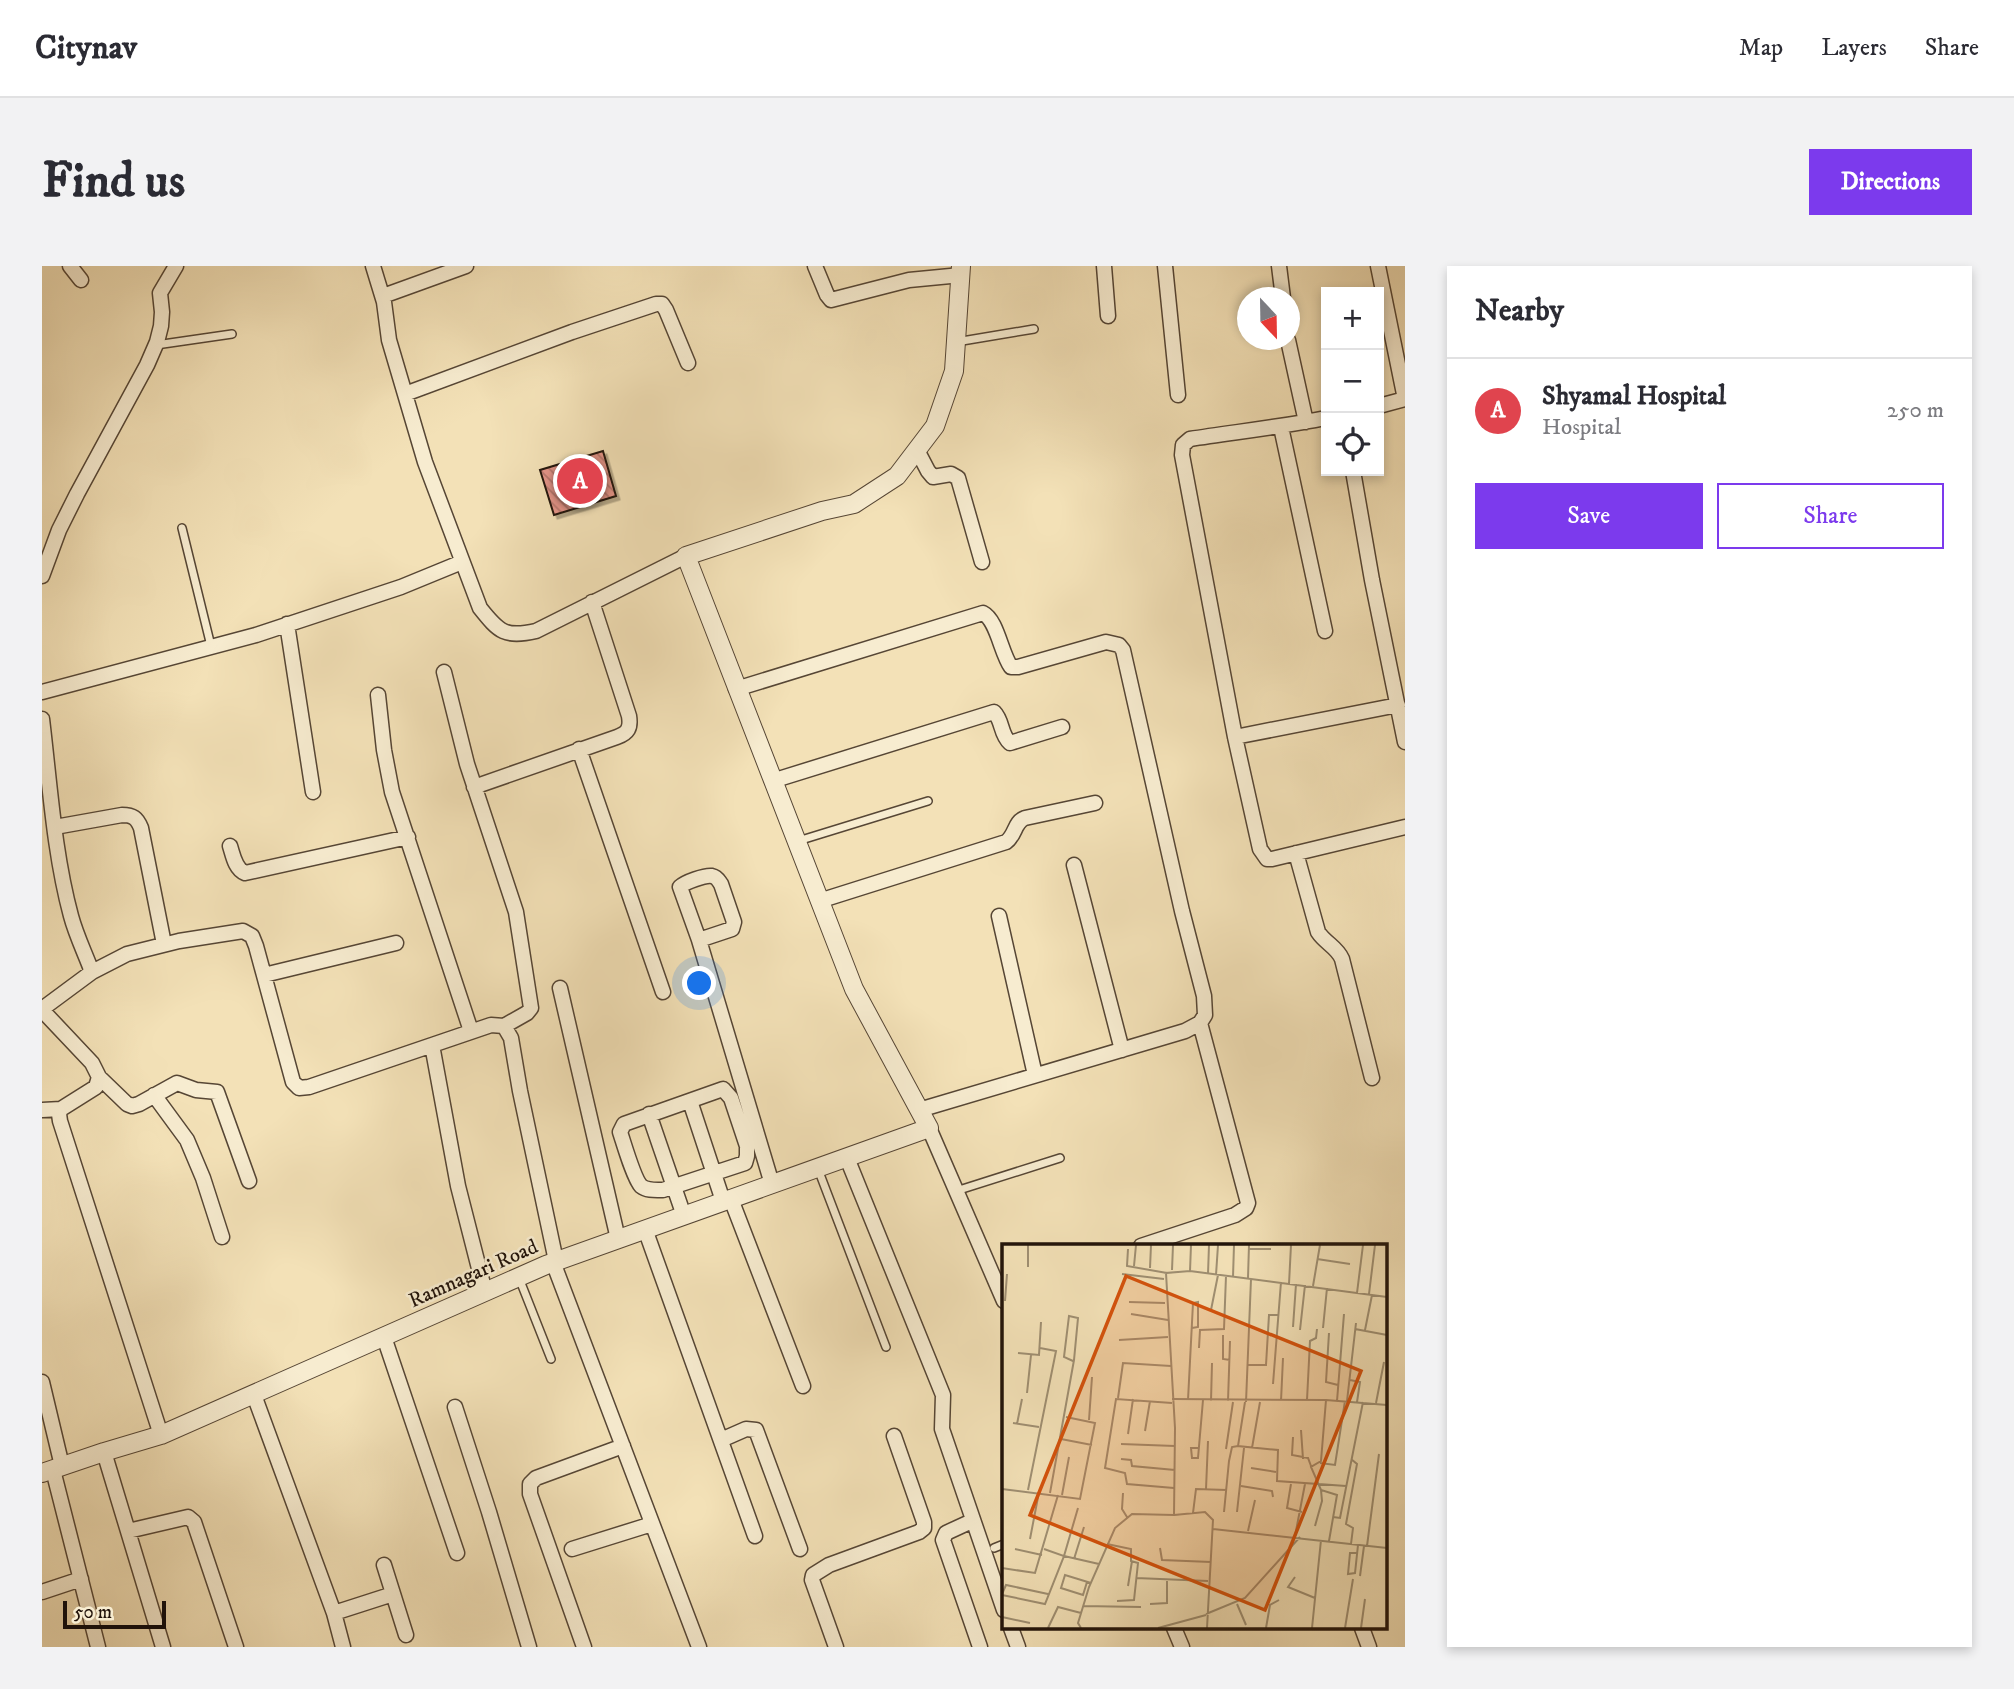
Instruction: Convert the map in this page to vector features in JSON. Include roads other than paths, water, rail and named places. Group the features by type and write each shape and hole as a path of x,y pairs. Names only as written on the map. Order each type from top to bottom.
{"street":[{"path":"70,266 81,280"},
{"path":"42,576 59,530 147,365 162,318 160,293 176,266"},
{"path":"373,266 383,296 389,340 425,463 462,562 480,608 495,626 515,635 536,631 686,556 822,511 854,504 897,476 935,426 954,371 961,271 909,280 831,300 815,266"},
{"path":"383,296 466,266"},
{"path":"1104,266 1108,316"},
{"path":"1165,266 1178,395"},
{"path":"1279,266 1282,287"},
{"path":"1378,266 1405,399 1384,405"},
{"path":"405,394 656,304 662,304 666,310 688,363"},
{"path":"1290,350 1306,422"},
{"path":"1321,419 1190,439 1183,445 1182,455 1235,737 1262,855 1269,860 1405,827"},
{"path":"1281,427 1325,631"},
{"path":"916,450 930,475 954,475 960,482 982,562"},
{"path":"1354,476 1405,742"},
{"path":"686,556 854,989 929,1128 1002,1292"},
{"path":"42,692 287,624 401,587 462,562"},
{"path":"474,787 624,734 630,727 629,716 592,602"},
{"path":"736,688 983,613 989,617 1011,667 1106,642 1119,645 1126,656 1182,911 1204,996 1205,1015 1200,1023 1185,1031 919,1110"},
{"path":"287,624 313,792"},
{"path":"249,1181 217,1092 196,1090 177,1083 139,1104 130,1105 99,1077 92,1062 42,1009 92,972 127,954 164,944 243,931 254,940 293,1082 299,1088 309,1087 471,1031 491,1025 505,1026 530,1011 516,912 467,764 444,672"},
{"path":"378,695 392,792 471,1031"},
{"path":"1235,737 1398,705"},
{"path":"772,781 994,712 1004,738 1010,743 1062,727"},
{"path":"42,719 55,827 71,916 92,972"},
{"path":"579,750 663,992"},
{"path":"819,901 1006,842 1013,836 1018,822 1025,818 1095,803"},
{"path":"55,827 122,815 135,817 142,828 164,944"},
{"path":"230,846 237,865 245,873 408,837"},
{"path":"1296,853 1318,932 1336,949 1342,959 1373,1078"},
{"path":"1074,865 1122,1050"},
{"path":"699,940 732,929 734,922 721,884 712,876 686,882 680,887 699,940 772,1184"},
{"path":"999,916 1035,1075"},
{"path":"264,975 396,943"},
{"path":"560,988 618,1239"},
{"path":"1147,1244 1235,1215 1246,1208 1248,1203 1200,1023"},
{"path":"505,1026 511,1038 555,1261 699,1647"},
{"path":"432,1045 458,1186 485,1292"},
{"path":"42,1110 61,1110 96,1087 99,1077"},
{"path":"723,1090 731,1098 747,1146 745,1163 674,1187 651,1190 643,1188 637,1180 620,1132 624,1124 690,1101 723,1090"},
{"path":"154,1095 187,1140 222,1237"},
{"path":"690,1101 713,1174 727,1200 803,1386"},
{"path":"61,1110 60,1121 161,1435"},
{"path":"649,1114 684,1216"},
{"name":"Ramnagari Road","path":"52,1470 161,1435 555,1261 929,1128"},
{"path":"847,1158 943,1395 942,1429 1002,1604"},
{"path":"645,1229 755,1536"},
{"path":"384,1337 457,1553"},
{"path":"42,1382 52,1470 98,1647"},
{"path":"254,1395 344,1647"},
{"path":"455,1406 529,1647"},
{"path":"721,1440 746,1429 756,1430 800,1549"},
{"path":"836,1647 812,1580 813,1575 829,1565 925,1528 894,1436"},
{"path":"584,1647 530,1494 530,1484 536,1478 623,1446"},
{"path":"104,1452 163,1647"},
{"path":"128,1531 175,1518 188,1517 194,1522 236,1647"},
{"path":"972,1521 946,1533 943,1540 980,1647"},
{"path":"572,1549 652,1524"},
{"path":"384,1565 406,1635"},
{"path":"42,1592 80,1579"},
{"path":"334,1613 393,1594"},
{"path":"1012,1630 1018,1647"},
{"path":"1175,1630 1182,1647"},
{"path":"1363,1630 1368,1647"}],"lane":[{"path":"956,342 1034,329"},
{"path":"155,346 232,334"},
{"path":"182,528 211,646"},
{"path":"796,842 928,802"},
{"path":"956,1191 1060,1158"},
{"path":"818,1168 886,1347"},
{"path":"519,1277 551,1359"},
{"path":"994,1548 1002,1545"}],"place":[{"name":"Shyamal Hospital","path":"580,481"}]}
